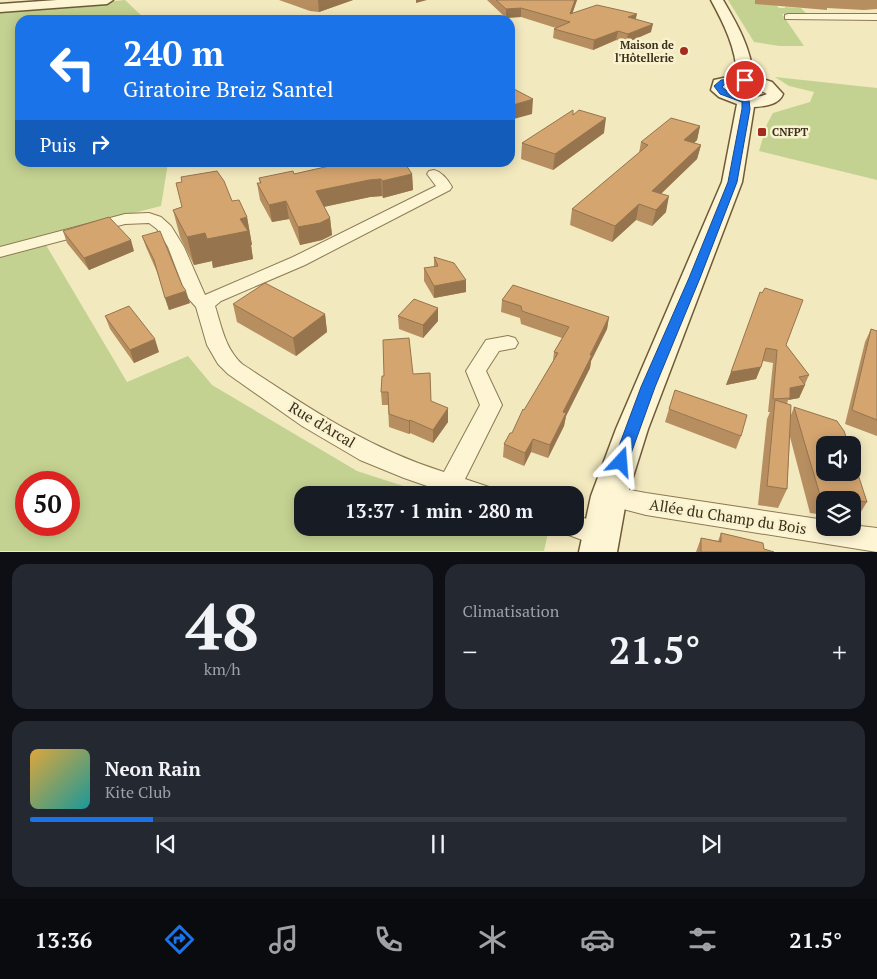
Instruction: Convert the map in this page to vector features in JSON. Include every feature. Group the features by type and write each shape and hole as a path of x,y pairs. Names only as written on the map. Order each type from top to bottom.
{"main road":[{"path":"0,8 107,0"},
{"path":"592,537 609,496 648,387 698,269 732,182 746,109 743,56 737,36 717,0"}],"street":[{"path":"788,17 859,18 877,16"},
{"path":"205,304 215,297 299,262 445,187 434,174"},
{"name":"Rue d'Arcal","path":"0,252 124,218 149,218 163,226 176,247 196,297 205,304 217,345 225,359 235,370 312,421 350,443 388,462 456,486"},
{"path":"450,484 491,406 476,371 492,345 508,344"},
{"name":"Allée du Champ du Bois","path":"609,496 646,504 877,540"}],"green space":[{"path":"125,0 141,15 15,15 15,167 167,167 161,206 51,234 46,245 127,382 188,356 212,385 357,471 403,486 294,486 294,536 547,536 544,551 0,551 0,13"},
{"path":"728,0 771,0 779,8 801,8 806,13 782,14 804,46 779,46 754,42"},
{"path":"775,77 877,88 877,180 759,151 767,124 773,113 810,102 814,92 789,86"}],"building":[{"path":"496,0 575,0 570,14 597,5 637,14 628,17 653,24 628,34 618,31 594,40 554,29 570,22 521,8 506,9"},
{"path":"515,90 533,99 515,104"},
{"path":"573,110 573,115 579,110 606,118 555,154 522,143"},
{"path":"671,118 700,126 684,140 701,145 652,191 669,196 656,210 639,204 615,226 572,209 648,145 641,142"},
{"path":"325,167 407,167 412,174 382,181 381,179 369,180 316,191 330,218 320,223 298,227 286,201 269,205 257,183 261,183 259,178 293,171 294,174"},
{"path":"217,171 224,181 232,201 239,200 247,217 240,219 248,231 207,239 205,233 187,237 173,210 182,207 176,183 182,182 181,177"},
{"path":"109,217 131,240 84,258 63,231"},
{"path":"160,231 186,291 165,298 154,260 142,236"},
{"path":"434,257 454,263 466,280 434,286 424,268 438,266"},
{"path":"265,283 325,314 293,338 233,304"},
{"path":"513,285 609,317 563,412 566,413 550,445 533,439 525,453 504,444 510,433 512,433 523,409 558,353 554,352 569,327 522,311 521,306 502,300"},
{"path":"765,288 803,300 786,345 809,375 799,377 805,385 790,388 790,398 773,399 777,350 766,348 761,367 731,372 760,292 762,293"},
{"path":"414,299 438,308 423,325 398,316"},
{"path":"129,306 155,339 130,350 105,316"},
{"path":"871,329 877,331 877,420 852,410"},
{"path":"409,338 413,374 430,373 431,401 448,408 433,430 410,420 389,414 388,392 381,392 382,376 384,376 383,340"},
{"path":"675,390 747,415 741,436 669,409"},
{"path":"775,400 791,405 787,489 767,486"},
{"path":"794,407 837,421 846,436 816,436 816,481 860,481 867,502 861,501 861,491 819,491"},
{"path":"721,533 763,543 764,549 774,552 701,552 701,538 721,542"}],"place":[{"name":"Maison de l'Hôtellerie","path":"684,51"},
{"name":"CNFPT","path":"762,132"}],"route":[{"path":"621,462 648,387 695,278 732,182 746,109 745,100 722,93 718,86 724,81 745,80"}]}
